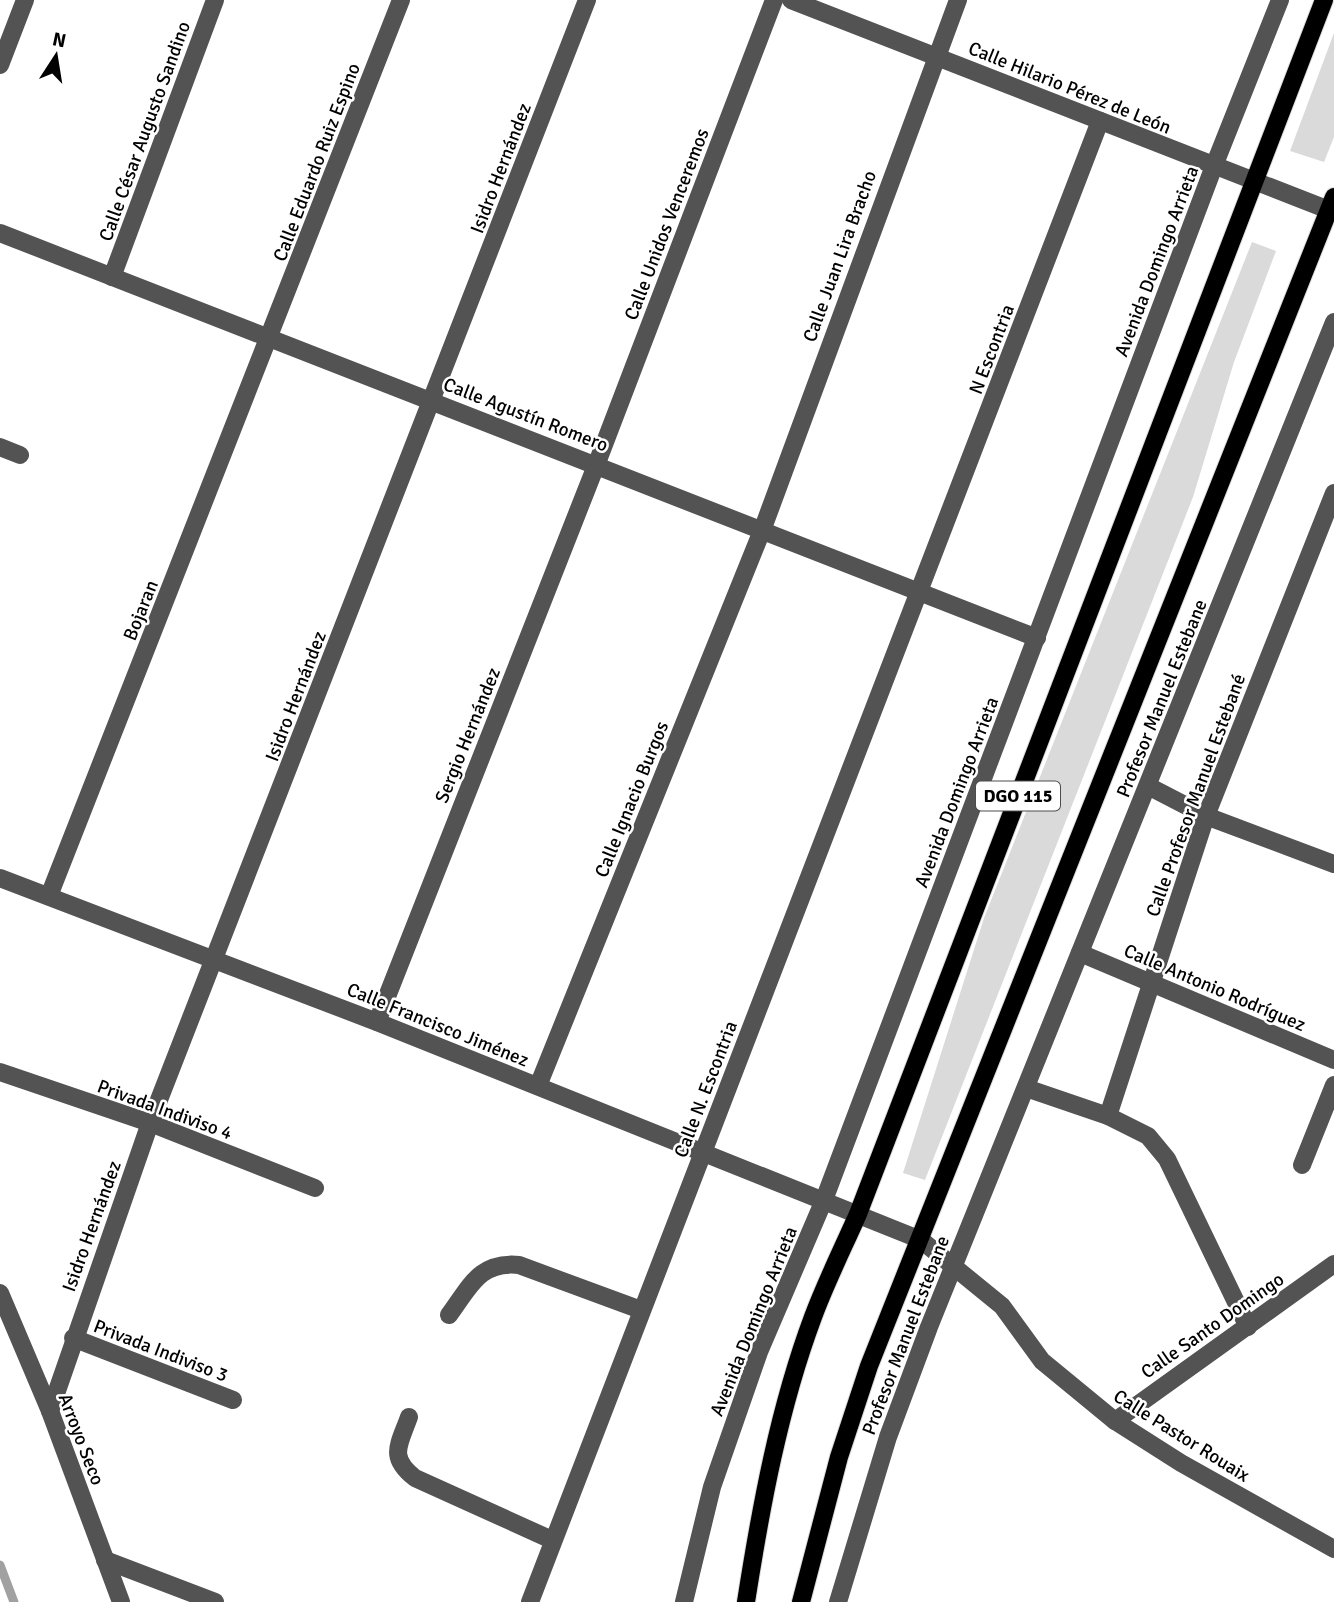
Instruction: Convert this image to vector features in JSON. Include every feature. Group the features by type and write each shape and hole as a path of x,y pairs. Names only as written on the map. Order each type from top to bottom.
{"main road":[{"name":"DGO 115","path":"746,1602 765,1491 785,1404 813,1317 858,1214 1324,0"},
{"path":"800,1602 839,1457 869,1366 1332,207"}],"street":[{"path":"0,65 25,0"},
{"name":"Calle César Augusto Sandino","path":"112,277 215,0"},
{"name":"Calle Eduardo Ruiz Espino","path":"269,340 401,0"},
{"name":"Isidro Hernández","path":"50,1411 73,1338 150,1123 587,0"},
{"name":"Calle Unidos Venceremos","path":"597,463 774,0"},
{"name":"Calle Hilario Pérez de León","path":"791,0 1252,182 1332,207"},
{"name":"Calle Juan Lira Bracho","path":"763,528 935,55 958,0"},
{"name":"Avenida Domingo Arrieta","path":"684,1602 712,1487 755,1365 824,1200 1213,166 1280,0"},
{"name":"N Escontria","path":"920,592 1100,121"},
{"path":"0,254 4,234"},
{"name":"Calle Agustín Romero","path":"4,234 269,340 597,463 1037,638"},
{"name":"Profesor Manuel Estebane","path":"838,1602 888,1437 954,1263 1334,322"},
{"name":"Bojaran","path":"49,896 269,340"},
{"path":"0,447 20,456"},
{"name":"Sergio Hernández","path":"377,1022 597,463"},
{"name":"Calle Profesor Manuel Estebané","path":"1108,1116 1150,981 1206,817 1334,493"},
{"name":"Calle Ignacio Burgos","path":"538,1086 763,528"},
{"name":"Calle N. Escontria","path":"530,1602 920,592"},
{"path":"1148,786 1206,817 1334,864"},
{"name":"Calle Francisco Jiménez","path":"0,878 377,1022 858,1214"},
{"name":"Calle Antonio Rodríguez","path":"1080,953 1334,1060"},
{"name":"Privada Indiviso 4","path":"0,1072 150,1123 315,1188"},
{"path":"1302,1165 1334,1084"},
{"path":"1026,1088 1108,1116 1148,1136 1167,1159 1248,1327"},
{"name":"Calle Pastor Rouaix","path":"858,1214 921,1240 954,1263 1002,1306 1042,1361 1115,1421 1181,1463 1334,1549"},
{"path":"449,1315 480,1273 502,1263 519,1265 641,1310"},
{"name":"Calle Santo Domingo","path":"1115,1421 1167,1381 1331,1270"},
{"name":"Arroyo Seco","path":"0,1293 50,1411 121,1602"},
{"name":"Privada Indiviso 3","path":"73,1338 233,1400"},
{"path":"409,1417 397,1451 401,1467 415,1478 552,1540"},
{"path":"106,1560 215,1602"}],"shaded area":[{"path":"1334,33 1334,137 1324,162 1290,151"},
{"path":"1252,242 1276,251 1234,362 1193,497 925,1180 903,1173 984,918"}],"waterway":[{"name":"Arroyo Seco","path":"0,1565 14,1602"}]}
